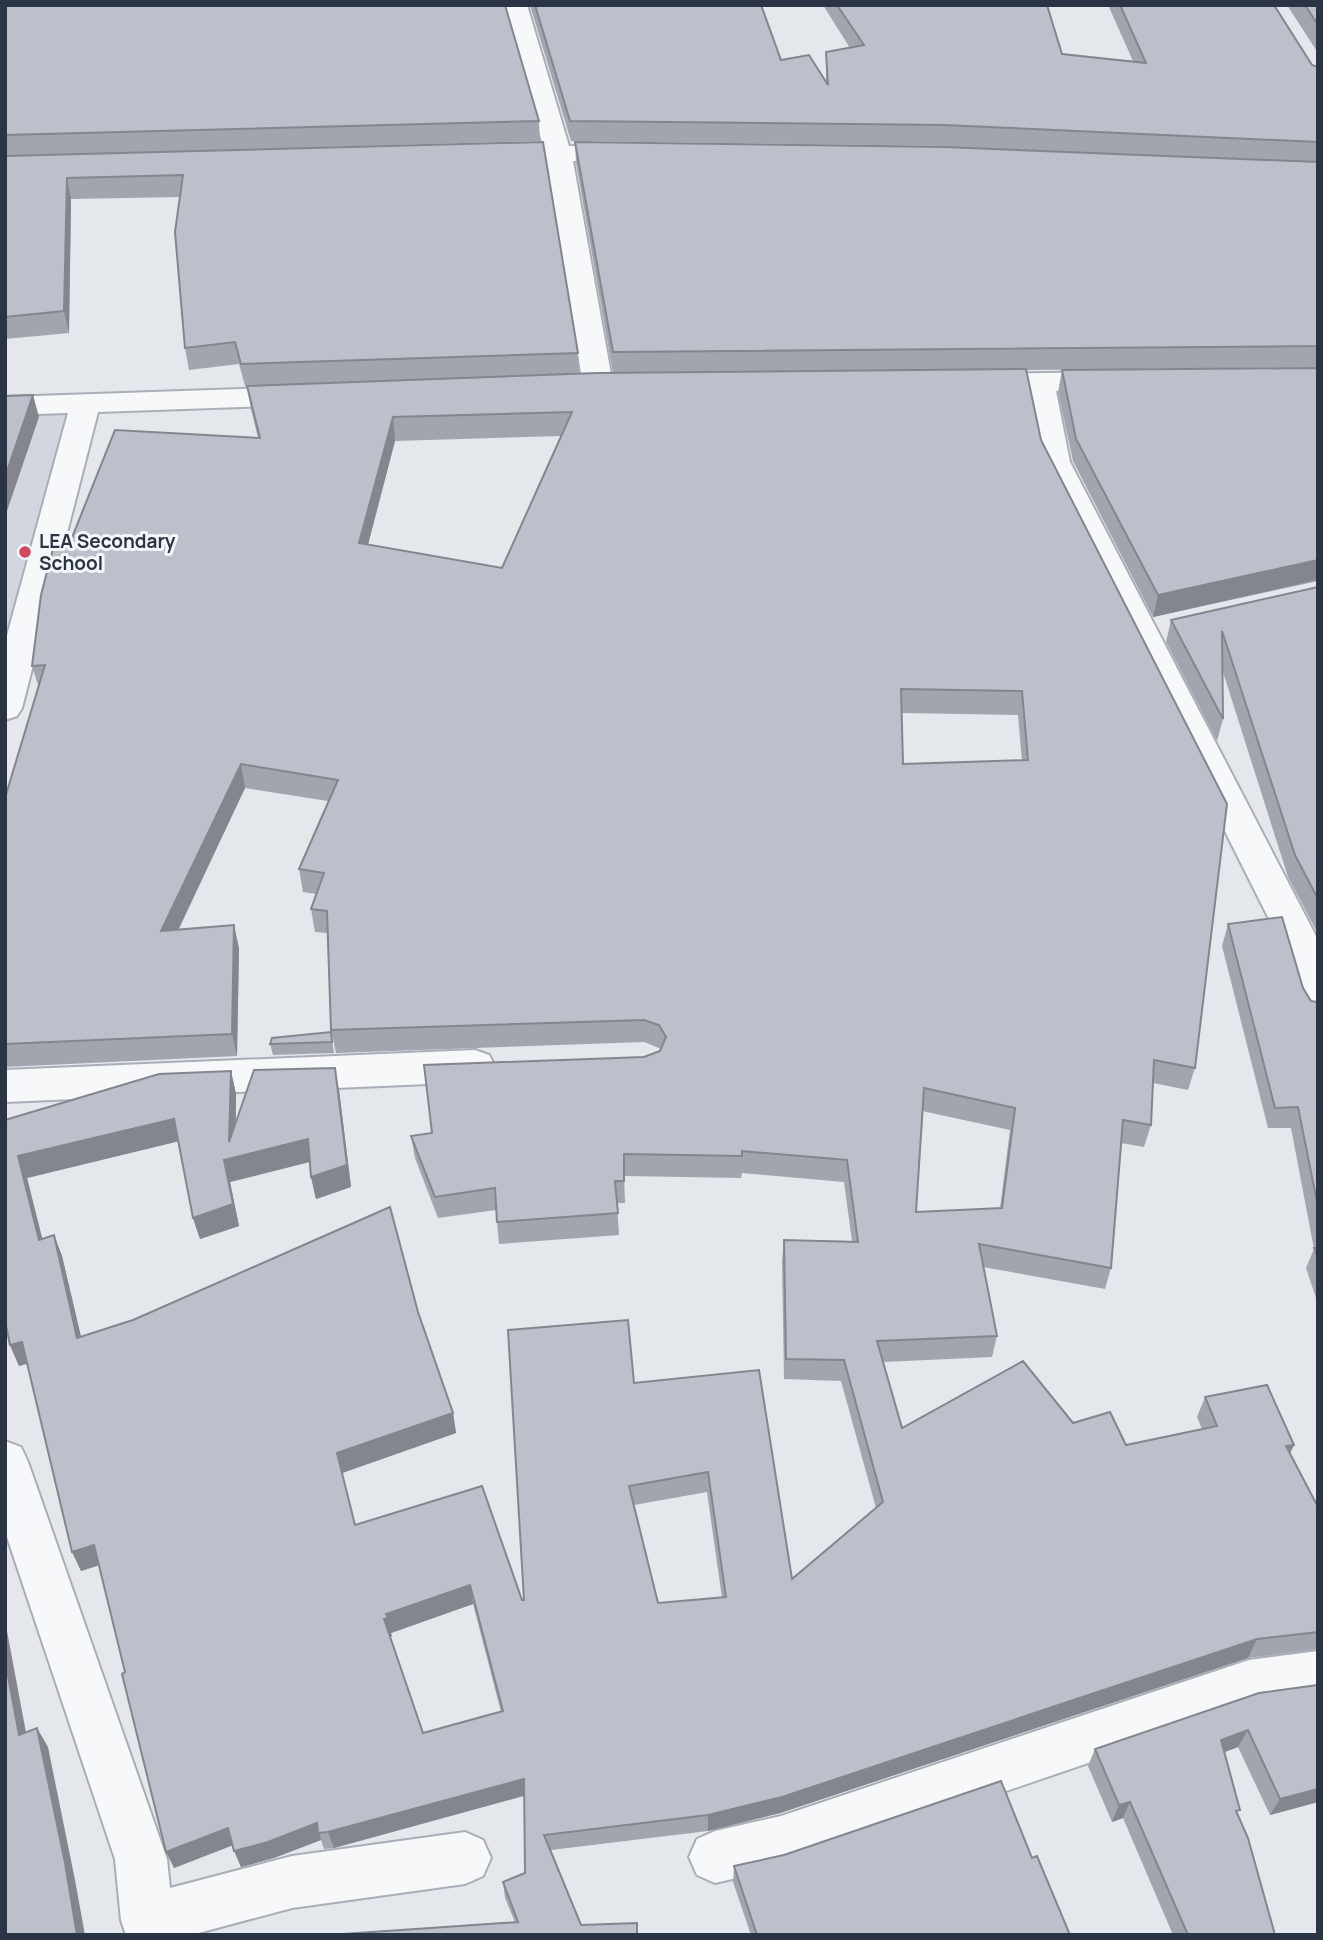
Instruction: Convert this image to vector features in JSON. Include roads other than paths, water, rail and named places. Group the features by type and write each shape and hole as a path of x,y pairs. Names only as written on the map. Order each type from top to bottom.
{"street":[{"path":"515,5 558,152 598,385"},
{"path":"475,155 558,152 654,154"},
{"path":"942,383 1136,381"},
{"path":"1039,383 1055,462 1155,631 1299,942 1318,1008"},
{"path":"5,406 335,395"},
{"path":"5,708 85,404"},
{"path":"5,1086 506,1065"},
{"path":"5,1462 141,1859 150,1928 292,1882 465,1858"},
{"path":"715,1857 781,1842 1249,1684 1318,1675"}],"place":[{"name":"LEA Secondary School","path":"25,552"}]}
